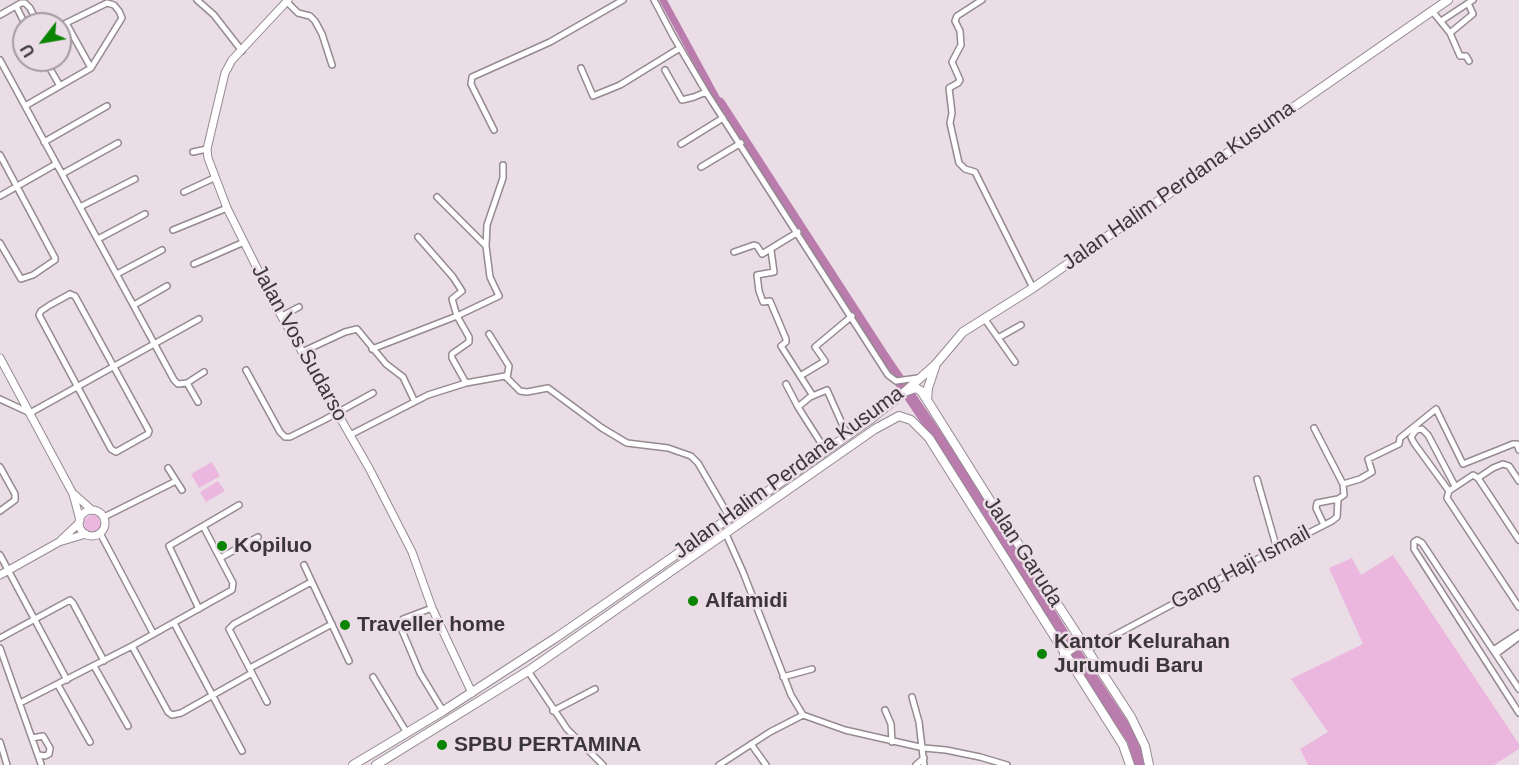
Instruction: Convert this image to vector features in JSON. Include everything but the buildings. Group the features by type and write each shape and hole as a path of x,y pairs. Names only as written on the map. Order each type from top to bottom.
{"main road":[{"name":"Jalan Halim Perdana Kusuma","path":"353,765 472,693 557,637 849,435 935,365 963,332 1033,288 1449,0"},
{"path":"927,400 930,376 935,365"},
{"name":"Jalan Garuda","path":"905,390 916,388 927,400 1079,644 1087,650 1131,717 1144,746 1149,765"},
{"name":"Jalan Halim Perdana Kusuma","path":"376,765 528,671 875,429 898,416"},
{"name":"Jalan Garuda","path":"898,416 911,420 929,438 1123,745 1130,765"},
{"path":"656,569 663,578"},
{"path":"612,599 619,609"},
{"path":"1065,653 1079,644"}],"street":[{"path":"197,0 214,15 242,51"},
{"path":"494,130 471,84 472,77 550,42 623,0"},
{"path":"654,0 706,92 741,143 769,194 798,232 888,375 905,390"},
{"path":"982,0 957,16 955,21 960,31 961,45 952,62 960,80 949,88 952,113 950,123 959,164 965,170 975,172 1033,288"},
{"path":"288,1 298,13 310,16 315,21 322,34 332,65"},
{"name":"Jalan Vos Sudarso","path":"288,1 232,60 225,73 207,149 208,158 227,208 282,316 350,435 412,552 432,608 472,693"},
{"path":"1442,21 1470,2 1473,14 1450,33"},
{"path":"0,15 21,3 28,5 32,12"},
{"path":"25,106 91,68 122,18 114,5 107,3 72,20"},
{"path":"16,6 19,12"},
{"path":"1432,12 1450,33 1460,56 1466,57 1469,62"},
{"path":"1451,15 1458,25"},
{"path":"72,38 91,68"},
{"path":"581,68 593,96 620,85 680,48"},
{"path":"0,60 174,380 178,384 187,383 204,372"},
{"path":"665,70 682,100 706,92"},
{"path":"0,76 6,72"},
{"path":"52,72 60,86"},
{"path":"44,142 107,106"},
{"path":"681,144 723,118"},
{"path":"62,174 118,142"},
{"path":"701,166 741,143"},
{"path":"193,152 207,149"},
{"path":"0,155 55,260 43,269 21,279 0,243"},
{"path":"0,196 56,164"},
{"path":"372,349 457,316 499,296 490,277 486,246 487,225 503,178 503,165"},
{"path":"80,207 135,178"},
{"path":"184,192 214,178"},
{"path":"437,196 486,246"},
{"path":"173,230 227,208"},
{"path":"98,239 145,214"},
{"path":"734,252 753,245 757,246 762,254 798,232"},
{"path":"418,237 453,277 462,291 452,299 469,342 452,354 452,358 466,384"},
{"path":"194,264 244,242"},
{"path":"117,274 162,250"},
{"path":"771,250 774,272 757,274 759,291 763,302 770,301 786,339 782,345 813,396"},
{"path":"134,305 168,286"},
{"path":"70,294 75,296 114,367 149,431 148,434 116,452 111,449 40,320 41,311 70,294"},
{"path":"282,316 299,307"},
{"path":"800,376 825,361 815,347 852,316"},
{"path":"984,318 1015,362"},
{"path":"30,413 199,319"},
{"path":"998,338 1021,326"},
{"path":"302,351 357,329 386,364 403,377 414,400"},
{"path":"489,334 508,366 507,378"},
{"path":"0,358 73,494 80,527 86,534"},
{"path":"246,370 280,432 285,437 290,437 373,393"},
{"path":"350,435 414,400 466,384 505,376 520,391 548,388 602,428 627,443 668,448 691,456 698,463 729,518"},
{"path":"187,383 198,402"},
{"path":"786,384 826,451"},
{"path":"798,407 813,396 827,390 849,435"},
{"path":"0,399 30,413"},
{"path":"1343,484 1360,479 1372,472 1368,459 1399,444 1400,438 1436,409 1463,464 1514,444 1517,444 1519,450"},
{"path":"1314,428 1343,484 1344,495 1338,499 1317,503 1316,508 1324,525"},
{"path":"1449,491 1411,438 1416,430 1422,429 1428,435 1455,486"},
{"path":"1478,477 1503,464 1509,466 1519,481"},
{"path":"0,467 15,494 13,503 0,511"},
{"path":"168,468 182,490"},
{"path":"1519,540 1478,477 1473,475 1449,491 1447,498 1450,505 1519,607"},
{"path":"1257,479 1277,549"},
{"path":"104,518 176,481"},
{"path":"0,574 59,542 86,534 96,536 100,533 105,526 101,513 92,510 73,494"},
{"name":"Gang Haji Ismail","path":"1087,650 1332,521 1337,517 1338,499"},
{"path":"199,609 169,546 239,505"},
{"path":"59,542 80,521 82,515 92,510"},
{"path":"20,703 104,661 229,592 233,584 203,526"},
{"path":"100,533 153,633"},
{"path":"726,534 791,695 803,715 845,730 892,742 958,752 1007,765"},
{"path":"220,558 258,537"},
{"path":"1519,689 1422,543 1416,541 1413,543 1414,549 1519,713"},
{"path":"0,555 67,680"},
{"path":"304,565 349,661"},
{"path":"267,702 229,629 234,624 311,582"},
{"path":"0,638 35,617 71,601 104,661"},
{"path":"432,608 403,619 401,628 420,673 443,711"},
{"path":"174,623 242,751"},
{"path":"132,646 168,712 172,715 181,713 332,624"},
{"path":"1470,638 1480,630"},
{"path":"1495,652 1519,634"},
{"path":"0,648 41,764"},
{"path":"94,666 128,726"},
{"path":"783,676 812,669"},
{"path":"528,671 567,729 603,765"},
{"path":"373,677 407,733"},
{"path":"58,685 90,742"},
{"path":"553,711 595,689"},
{"path":"912,697 924,748 924,762 915,765"},
{"path":"885,710 891,724 892,742"},
{"path":"718,765 803,715"},
{"path":"32,738 43,736 50,748 49,754 39,755"},
{"path":"0,742 7,765"},
{"path":"752,744 766,765"}],"shaded area":[{"path":"212,462 220,476 199,488 191,474"},
{"path":"218,481 225,491 206,502 200,492"},
{"path":"96,512 102,525 99,531 91,533 86,530 83,520"},
{"path":"1393,555 1519,744 1519,749 1494,765 1308,765 1300,749 1328,732 1291,679 1363,644 1329,568 1352,558 1361,575"}],"waterway":[{"path":"663,0 719,103"},
{"path":"719,103 882,355 970,485 1060,630 1133,740 1141,765"}],"place":[{"name":"Kopiluo","path":"222,546"},
{"name":"Alfamidi","path":"693,601"},
{"name":"Traveller home","path":"345,625"},
{"name":"Kantor Kelurahan Jurumudi Baru","path":"1042,654"},
{"name":"SPBU PERTAMINA","path":"442,745"}]}
